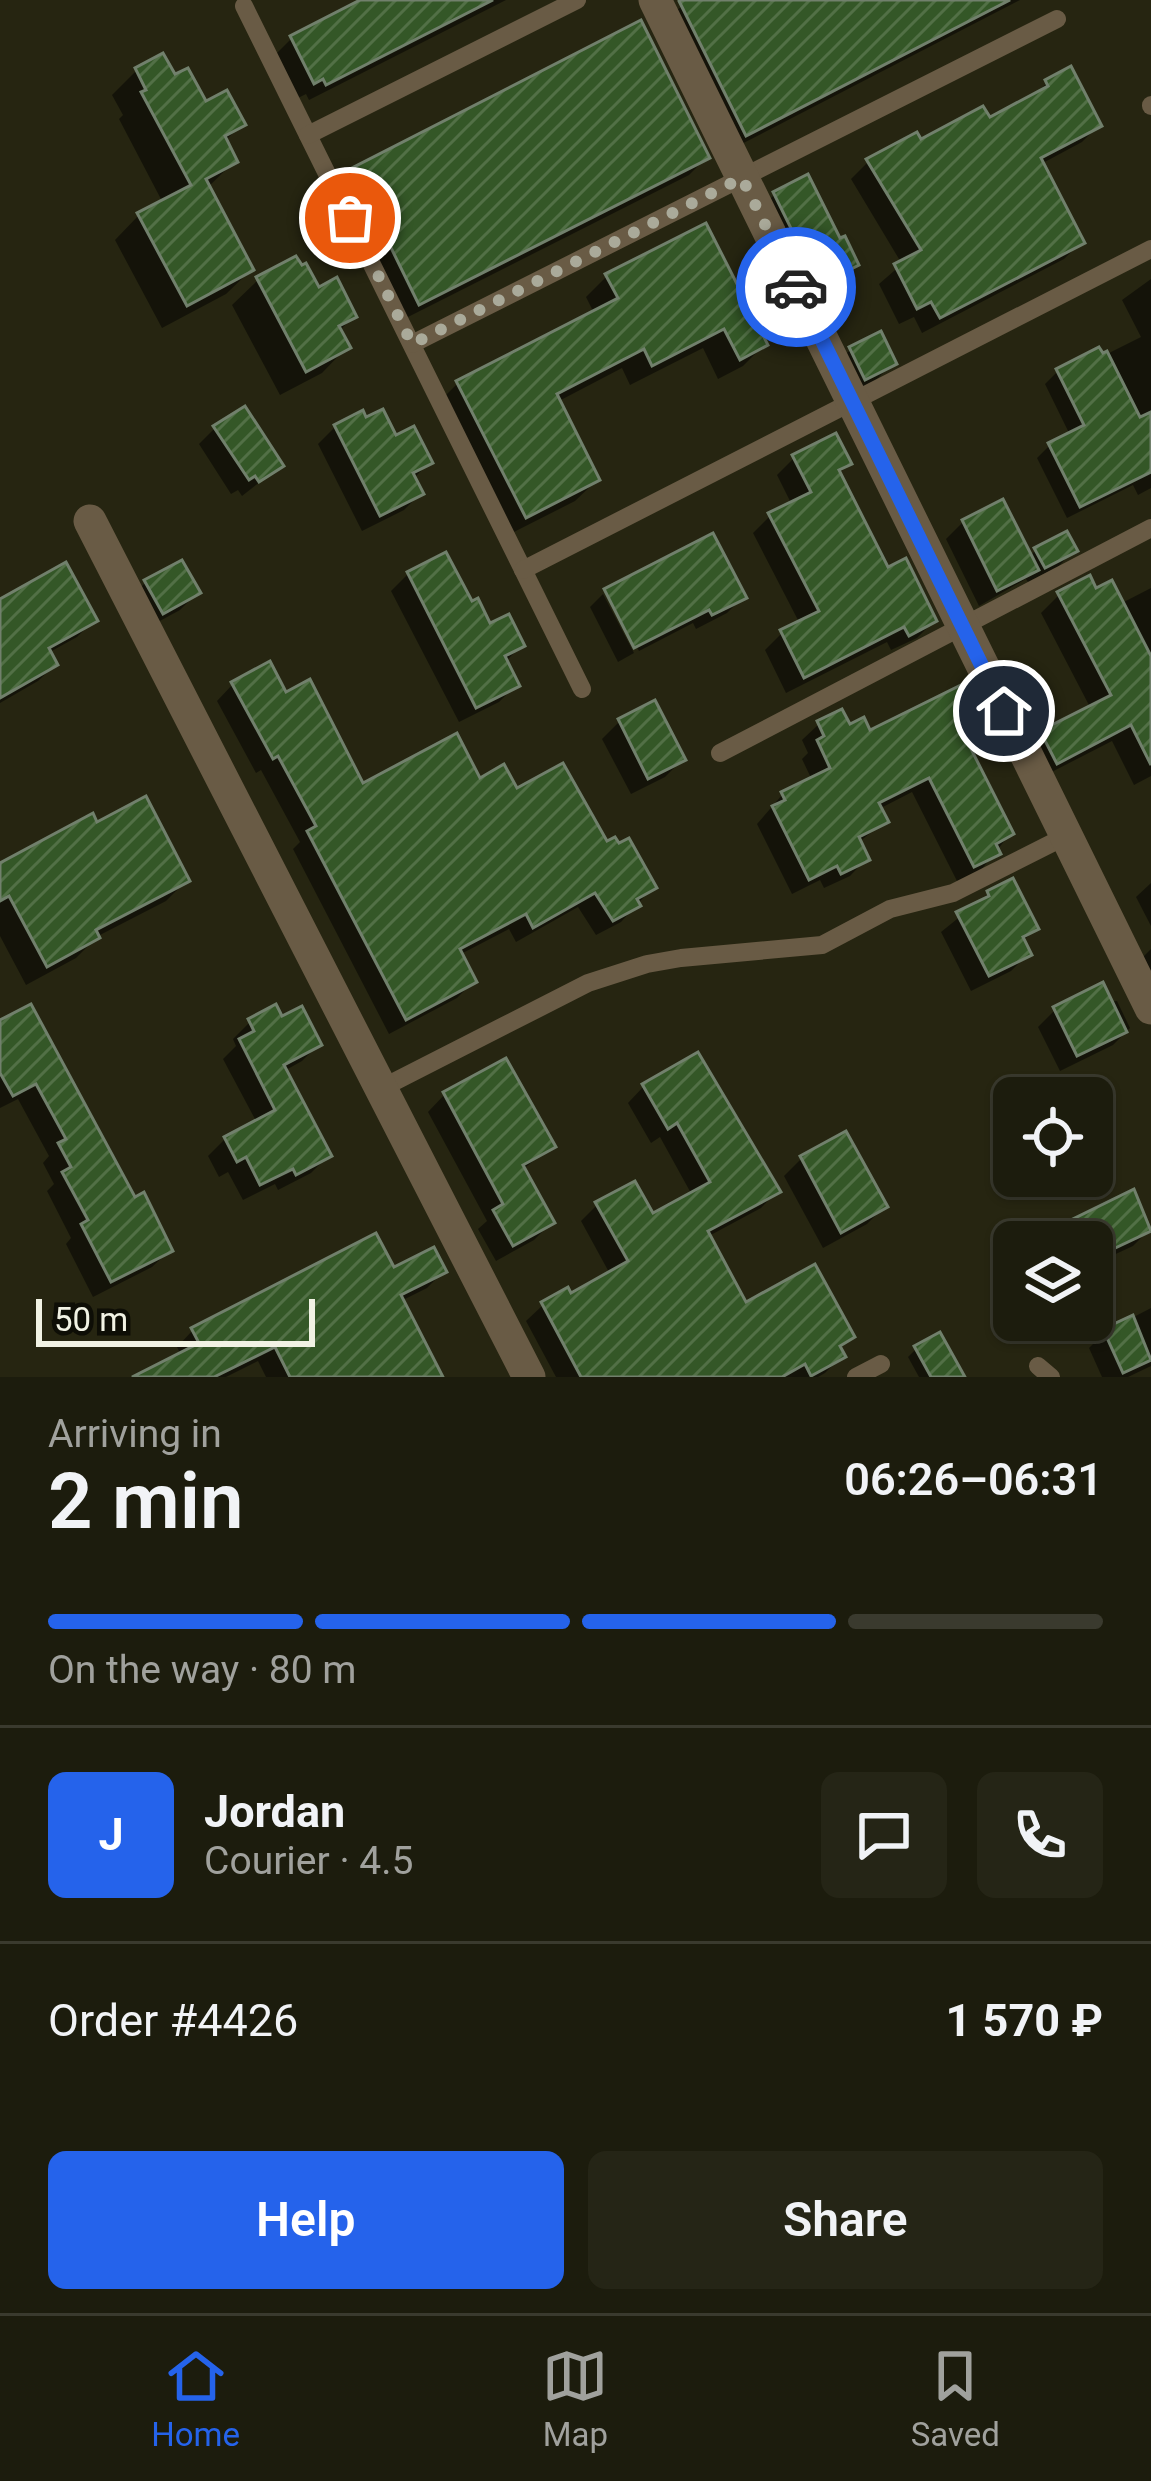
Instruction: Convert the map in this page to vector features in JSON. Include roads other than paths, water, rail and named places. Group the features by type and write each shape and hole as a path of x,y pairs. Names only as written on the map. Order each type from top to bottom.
{"street":[{"path":"656,0 1151,1008"},
{"path":"90,521 529,1377"}],"lane":[{"path":"308,135 578,0"},
{"path":"244,6 582,688"},
{"path":"412,344 1057,19"},
{"path":"523,570 1151,249"},
{"path":"719,753 1151,528"},
{"path":"380,1089 556,996 615,973 681,958 822,945 890,909 953,893 1066,836"},
{"path":"856,1377 881,1364"}]}
